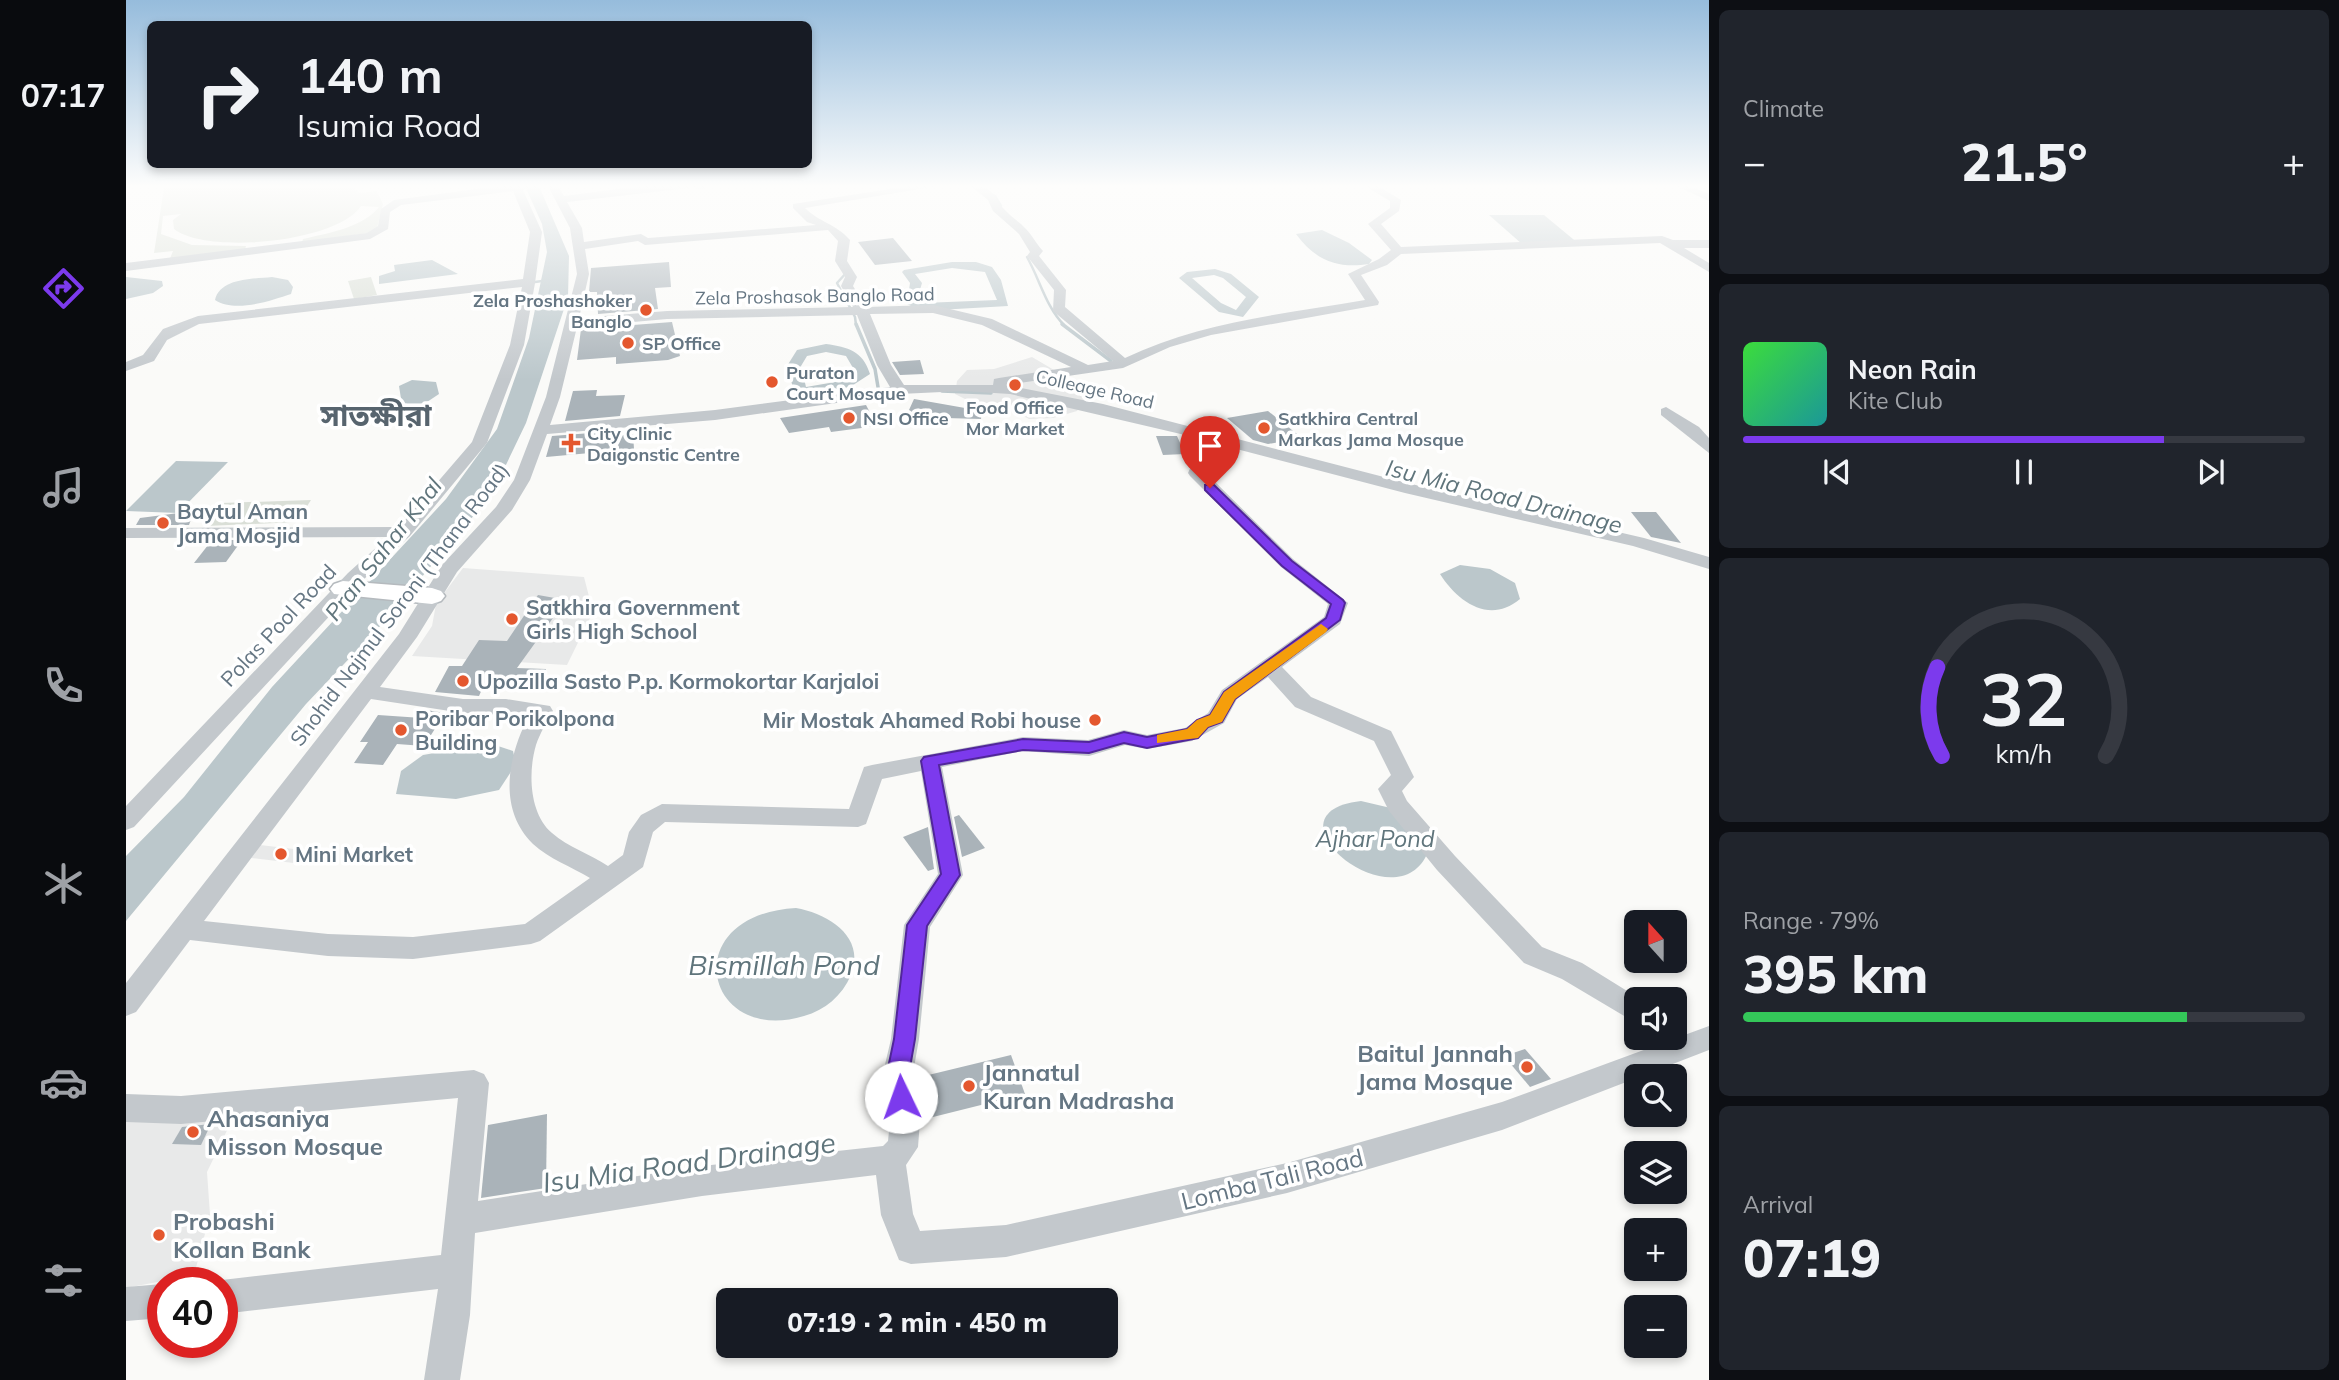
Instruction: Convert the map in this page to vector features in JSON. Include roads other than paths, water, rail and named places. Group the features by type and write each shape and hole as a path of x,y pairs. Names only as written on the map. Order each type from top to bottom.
{"main road":[{"path":"343,589 432,596"}],"street":[{"path":"126,267 257,250"},
{"name":"Polas Pool Road","path":"127,818 343,589 404,532 479,443 517,345 533,250"},
{"name":"Shohid Najmul Soroni (Thana Road)","path":"126,1004 407,637 449,569 503,510 522,480 554,397 583,274 580,250"},
{"path":"843,250 841,261 851,277 847,286 863,310 875,337 877,354 900,390"},
{"path":"1036,250 1033,256 1060,290 1058,308 1105,345 1123,364"},
{"path":"963,387 1123,364 1165,344 1209,331 1373,302 1354,274 1383,261 1397,250"},
{"path":"1411,250 1440,250"},
{"path":"1680,250 1709,268"},
{"path":"126,367 149,358 160,338 170,329 198,320 529,282"},
{"name":"Zela Proshasok Banglo Road","path":"571,323 667,316 933,309 987,322 1090,370"},
{"name":"Colleage Road","path":"541,430 690,418 900,390 963,387 1010,390 1045,396 1405,488 1638,542 1709,563"},
{"path":"1666,412 1693,430 1709,448"},
{"path":"183,929 328,945 413,948 531,934 634,860 641,829 652,817 662,813 858,818 872,773 1023,744 1089,748 1124,737 1147,742 1192,734 1203,724 1216,718 1229,695 1333,620 1338,603 1287,564 1196,473 1201,461 1192,433"},
{"path":"126,533 404,532"},
{"path":"1270,667 1303,702 1383,736 1403,777 1390,789 1397,804 1462,882 1533,955 1572,971 1624,1003"},
{"path":"364,691 463,706 506,706 542,711 526,744 521,773 522,791 530,821 542,839 589,865 604,880"},
{"path":"460,1220 702,1181 890,1160 903,1147 905,1121 898,1073 905,1039 917,925 950,875 930,761"},
{"name":"Lomba Tali Road","path":"890,1160 897,1215 911,1248 1006,1241 1300,1174 1502,1116 1692,1039"},
{"path":"126,1108 181,1110 474,1083 453,1315 442,1380"},
{"path":"238,1295 456,1270"},
{"path":"126,1304 147,1302"}],"water":[{"path":"567,250 569,256 568,297 526,423 492,494 382,624 306,704 126,921 126,856 184,797 272,687 446,499 497,429 529,338 547,252"},
{"path":"1312,250 1359,250 1372,260 1369,264 1347,265 1337,264"},
{"path":"432,260 458,274 379,284 379,276 395,271 394,265"},
{"path":"126,277 162,281 163,286 153,293 126,299"},
{"path":"272,277 288,280 293,287 291,294 242,306 223,304 215,300 223,287 230,284 247,279"},
{"path":"412,380 436,382 439,394 424,404 402,405 399,386"},
{"path":"176,461 228,462 178,513 126,511"},
{"path":"1460,565 1490,569 1515,583 1520,599 1497,610 1486,610 1465,601 1440,574"},
{"path":"475,746 498,746 513,751 516,764 499,790 456,799 396,794 401,771 423,755"},
{"name":"Ajhar Pond","path":"1361,801 1395,809 1428,852 1412,872 1390,877 1366,872 1344,859 1328,842 1323,825 1333,810"},
{"name":"Bismillah Pond","path":"796,908 821,916 842,930 853,949 851,975 832,1001 804,1016 770,1020 744,1013 726,997 717,976 719,953 732,932 758,916"}],"waterway":[{"path":"1027,257 1048,302 1064,325"},
{"path":"952,265 988,269 1004,303 921,307 911,301 916,283 908,272 952,265"},
{"path":"847,272 837,283 855,317 856,325"},
{"path":"1215,272 1227,276 1253,297 1239,314 1223,310 1185,278 1191,274 1215,272"},
{"path":"528,283 542,281"},
{"path":"856,324 875,369 878,387"},
{"path":"1062,324 1111,361"},
{"path":"826,348 851,354 858,361 863,374 845,384 800,392 794,366 802,353 826,348"},
{"path":"942,391 991,393"},
{"name":"Isu Mia Road Drainage","path":"1203,448 1212,468"}],"place":[{"name":"Zela Proshashoker Banglo","path":"646,310"},
{"name":"SP Office","path":"628,343"},
{"name":"Puraton Court Mosque","path":"772,382"},
{"name":"Food Office Mor Market","path":"1015,385"},
{"name":"NSI Office","path":"849,418"},
{"name":"Satkhira Central Markas Jama Mosque","path":"1264,428"},
{"name":"City Clinic Daigonstic Centre","path":"571,443"},
{"name":"Baytul Aman Jama Mosjid","path":"163,523"},
{"name":"Satkhira Government Girls High School","path":"512,619"},
{"name":"Upozilla Sasto P.p. Kormokortar Karjaloi","path":"463,681"},
{"name":"Mir Mostak Ahamed Robi house","path":"1095,720"},
{"name":"Poribar Porikolpona Building","path":"401,730"},
{"name":"Mini Market","path":"281,854"},
{"name":"Baitul Jannah Jama Mosque","path":"1527,1067"},
{"name":"Jannatul Kuran Madrasha","path":"969,1086"},
{"name":"Ahasaniya Misson Mosque","path":"193,1132"},
{"name":"Probashi Kollan Bank","path":"159,1235"}],"district":[{"name":"সাতক্ষীরা","path":"376,415"}],"water label":[{"name":"Pran Sahar Khal","path":"383,549"}]}
